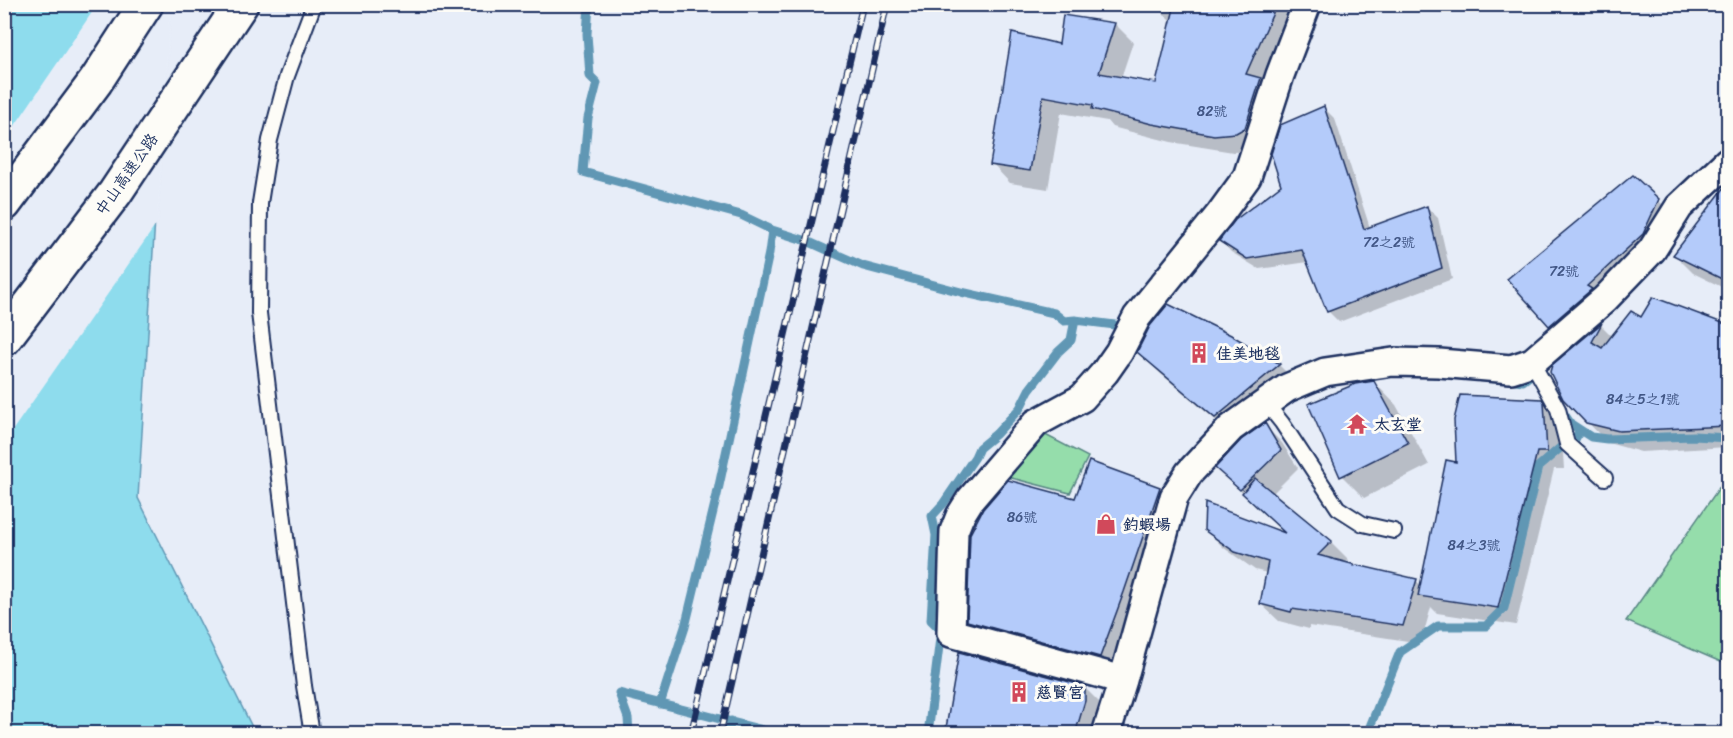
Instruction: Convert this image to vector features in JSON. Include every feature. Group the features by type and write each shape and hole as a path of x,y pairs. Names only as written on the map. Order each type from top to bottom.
{"highway":[{"path":"4,204 96,81 146,4"},
{"name":"中山高速公路","path":"4,339 115,193 241,4"}],"street":[{"path":"1123,680 951,633 954,531 969,500 1036,423 1082,398 1105,372 1119,352 1137,318 1247,177 1280,75 1307,4"},
{"path":"1106,734 1174,498 1189,473 1231,428 1287,388 1325,372 1393,362 1511,369 1533,362 1605,299 1652,250 1679,207 1728,161"}],"lane":[{"path":"312,734 272,434 259,302 260,203 270,140 287,76 314,4"},
{"path":"1533,362 1558,409 1567,444 1605,478"},
{"path":"1266,403 1282,423 1338,508 1363,524 1394,531"}],"green space":[{"path":"1026,425 1088,457 1070,493 984,471"},
{"path":"1728,475 1728,665 1626,621"}],"water":[{"path":"4,5 168,5 138,498 255,733 5,733"}],"pier":[{"path":"171,4 158,222 5,441 5,140 97,5"}],"building":[{"path":"1175,4 1277,4 1246,74 1261,78 1245,128 1236,133 1214,135 1152,124 1092,109 1093,105 1043,96 1030,171 990,165 1012,33 1059,44 1063,15 1115,23 1099,73 1156,83"},
{"path":"1324,106 1364,229 1427,206 1442,268 1327,312 1302,250 1247,259 1219,241 1235,220 1281,185 1271,154 1280,125"},
{"path":"1633,175 1659,199 1643,234 1587,286 1592,289 1549,326 1507,279"},
{"path":"1728,183 1728,282 1673,255"},
{"path":"1653,297 1728,325 1728,426 1619,431 1586,423 1563,399 1550,372 1552,365 1602,323 1592,342 1602,348 1631,311 1641,317"},
{"name":"佳美地毯","path":"1168,304 1231,335 1280,364 1215,418 1137,352 1150,326"},
{"name":"太玄堂","path":"1374,381 1408,443 1340,477 1308,404 1355,384"},
{"path":"1460,395 1542,399 1544,402 1547,452 1537,452 1498,608 1418,596 1446,460 1456,462 1454,420"},
{"path":"1265,423 1281,450 1240,490 1215,468 1241,440"},
{"path":"1089,461 1160,487 1100,657 967,621 970,534 983,509 1008,480 1075,498"},
{"path":"1255,478 1332,541 1318,555 1354,566 1417,579 1403,626 1292,609 1291,612 1260,604 1268,562 1235,552 1204,530 1205,503 1285,533 1242,493"},
{"name":"慈賢宮","path":"959,652 1085,686 1085,701 1075,734 945,734"}],"waterway":[{"path":"589,4 587,34 590,76 597,83 588,118 583,172 741,215 772,230 807,241 863,266 961,292 1054,313 1064,321 1075,320 1115,325"},
{"path":"660,704 685,627 717,495 772,230"},
{"path":"928,734 941,630 931,620 936,535 932,516 943,504 979,448 996,434 1020,408 1029,390 1058,352 1071,340 1075,320"},
{"path":"1509,379 1523,381 1536,371"},
{"path":"1562,411 1571,424 1591,437 1607,439 1694,436 1728,438"},
{"path":"1367,734 1400,652 1438,626 1486,626 1504,608 1538,467 1560,448 1573,443 1580,430"},
{"path":"629,734 628,718 619,693 778,734"},
{"path":"728,734 731,721"}],"railway":[{"path":"691,734 863,4"},
{"path":"720,734 887,4"}],"place":[{"name":"佳美地毯","path":"1199,353"},
{"name":"太玄堂","path":"1357,424"},
{"name":"釣蝦場","path":"1106,524"},
{"name":"慈賢宮","path":"1019,692"}]}
